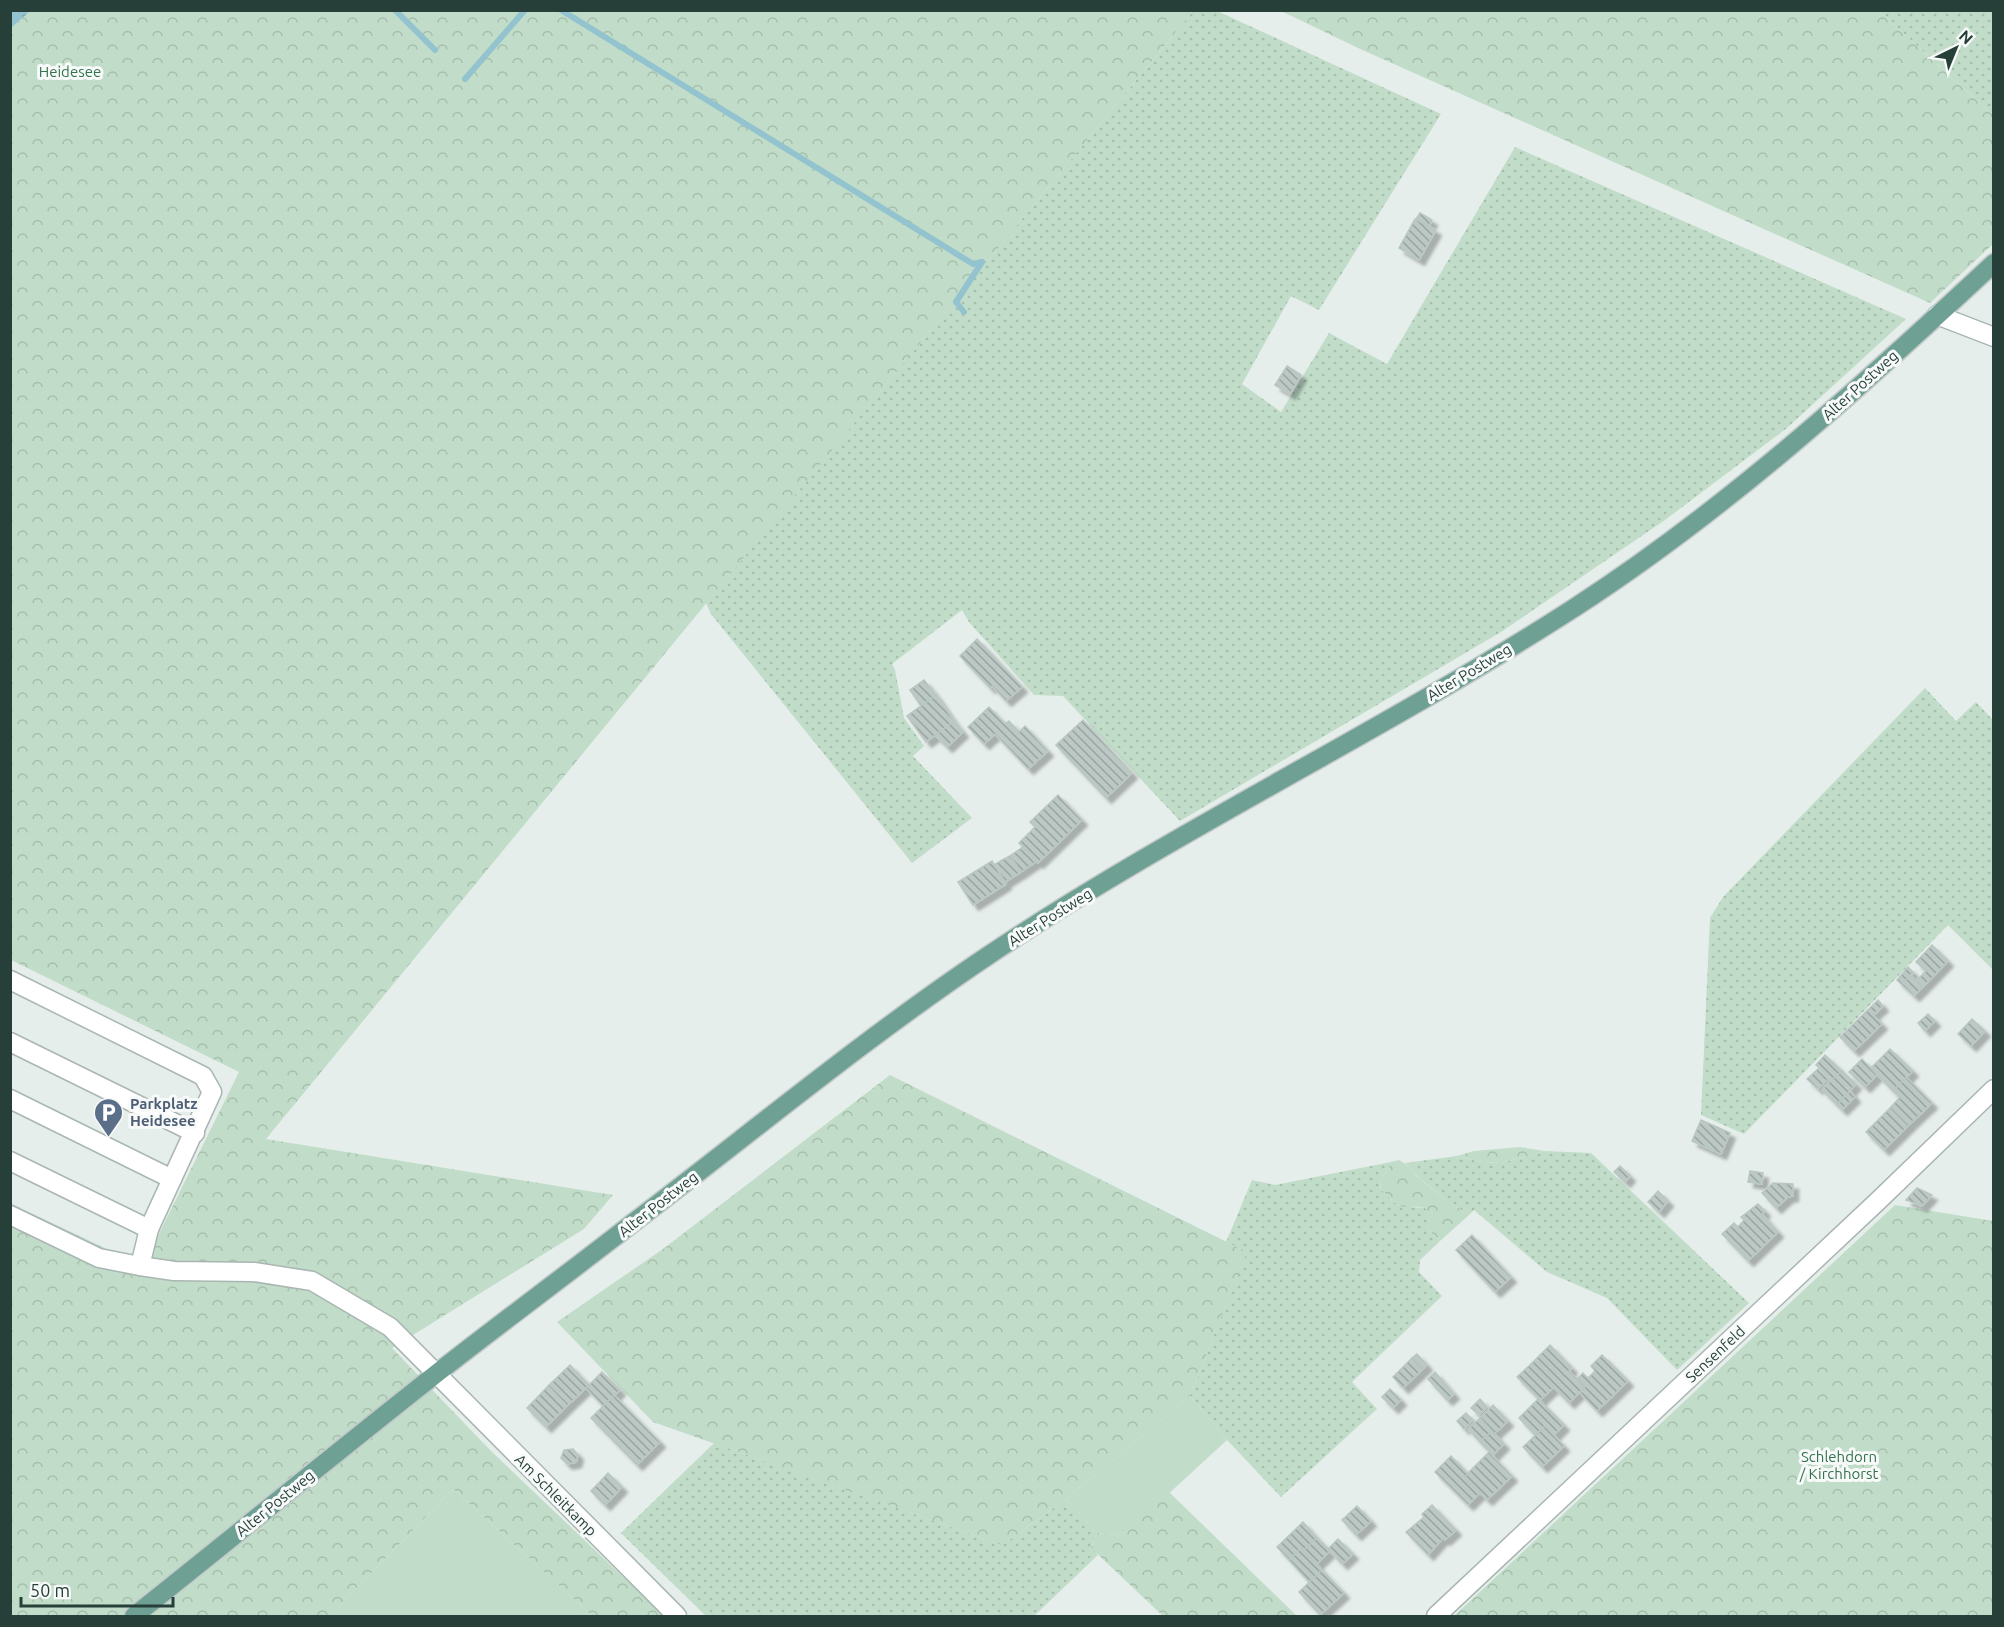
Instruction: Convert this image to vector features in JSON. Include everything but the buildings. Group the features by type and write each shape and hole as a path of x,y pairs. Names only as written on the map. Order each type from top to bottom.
{"main road":[{"name":"Alter Postweg","path":"134,1617 436,1374 855,1050 982,959 1047,917 1184,836 1490,660 1575,608 1654,554 1796,442 1994,263"}],"street":[{"path":"1937,315 1994,337"},
{"path":"10,980 203,1076 212,1092 149,1229 140,1266"},
{"path":"10,1042 195,1133"},
{"name":"Sensenfeld","path":"1436,1617 1994,1089"},
{"path":"10,1099 172,1179"},
{"path":"10,1161 149,1229"},
{"name":"Am Schleitkamp","path":"10,1215 99,1258 174,1271 254,1272 312,1281 390,1327 677,1617"}],"green space":[{"path":"30,10 1193,11 266,1139 613,1195 584,1229 392,1348 490,1450 664,1616 592,1616 453,1489 330,1616 11,1616 10,1203 143,1266 239,1072 11,960 11,28"},
{"path":"1193,11 1217,11 1441,114 1319,310 1291,296 1242,384 1281,412 1329,333 1387,364 1515,147 1906,319 1787,428 1665,520 1501,632 1180,821 1063,696 1034,695 969,622 962,610 892,664 904,718 924,746 913,756 972,818 912,863 711,614 706,603"},
{"path":"1281,11 1879,11 1993,115 1993,244 1930,303 1358,48"},
{"path":"1879,11 1993,11 1993,115"},
{"path":"1925,688 1956,721 1976,702 1993,720 1993,970 1948,925 1744,1134 1701,1115 1710,918 1723,897"},
{"path":"890,1075 1247,1252 1190,1396 1066,1499 1002,1545 653,1422 557,1322 663,1249"},
{"path":"1520,1147 1545,1151 1501,1163 1481,1162 1457,1156 1474,1151"},
{"path":"1545,1151 1591,1153 1749,1303 1677,1370 1607,1298 1547,1272 1474,1210 1469,1215 1452,1204 1427,1185 1405,1163 1457,1156 1481,1162 1501,1163"},
{"path":"1399,1160 1436,1192 1469,1215 1440,1241 1428,1229 1430,1215 1425,1208 1398,1205 1380,1188 1381,1180 1391,1162"},
{"path":"1391,1162 1381,1180 1380,1188 1398,1205 1425,1208 1431,1215 1428,1229 1440,1241 1420,1260 1419,1272 1442,1296 1352,1382 1377,1409 1281,1497 1227,1440 1190,1396 1246,1253 1226,1242 1252,1180 1275,1185"},
{"name":"Schlehdorn / Kirchhorst","path":"1895,1205 1993,1221 1993,1616 1454,1616"},
{"path":"1190,1396 1227,1440 1128,1531 1115,1535 1097,1533 1066,1499"},
{"path":"714,1443 1002,1545 1066,1499 1097,1533 1091,1547 1098,1555 1034,1616 706,1616 621,1533"},
{"path":"453,1489 592,1616 330,1616"},
{"path":"1169,1492 1297,1616 1163,1616 1091,1548 1097,1533 1115,1535 1128,1531"}],"water":[{"name":"Heidesee","path":"11,10 30,10 30,11 11,28"}],"waterway":[{"path":"395,10 435,50"},
{"path":"465,79 525,10"},
{"path":"561,10 973,264 982,262 956,302 964,312"}],"place":[{"name":"Parkplatz Heidesee","path":"109,1138"}]}
